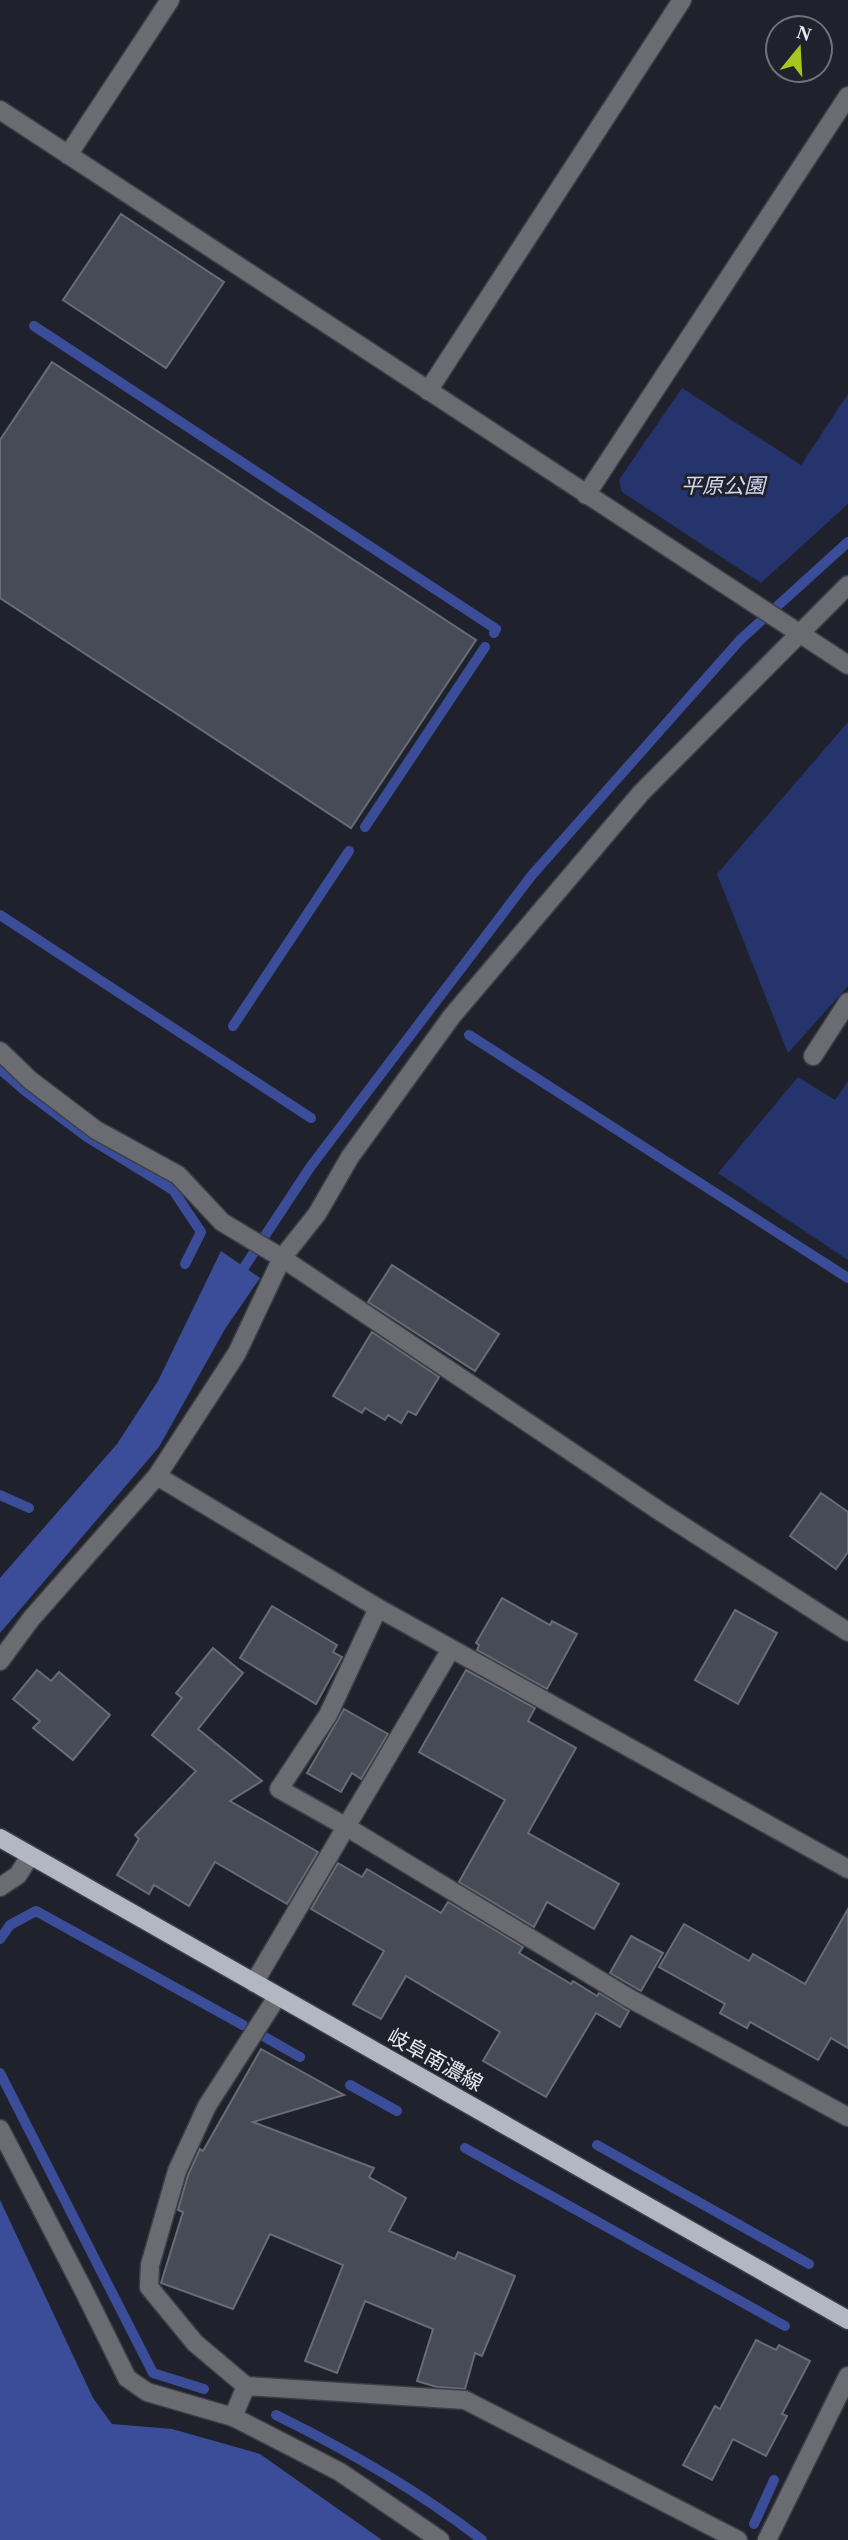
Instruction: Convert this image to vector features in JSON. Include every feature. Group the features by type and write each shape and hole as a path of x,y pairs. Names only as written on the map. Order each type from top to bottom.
{"main road":[{"name":"岐阜南濃線","path":"0,1838 848,2320"}],"street":[{"path":"68,155 170,0"},
{"path":"428,391 682,0"},
{"path":"586,495 848,96"},
{"path":"0,110 848,665"},
{"path":"0,1661 30,1619 157,1476 237,1353 282,1258 317,1214 350,1157 452,1016 641,793 848,584"},
{"path":"813,1056 848,1002"},
{"path":"0,1051 30,1080 96,1130 178,1175 222,1222 282,1258 660,1512 848,1632"},
{"path":"157,1476 378,1608 848,1869"},
{"path":"378,1608 328,1716 278,1789 345,1826 629,1998 848,2117"},
{"path":"254,1983 452,1649"},
{"path":"0,1886 18,1875 30,1856"},
{"path":"277,1997 207,2106 177,2171 149,2265 149,2287 195,2343 246,2386 464,2400 738,2540"},
{"path":"0,2129 127,2378 148,2392 233,2417 340,2472 440,2540"},
{"path":"768,2540 848,2376"},
{"path":"233,2417 246,2386"}],"green space":[{"name":"平原公園","path":"682,388 801,465 848,394 848,504 761,583 622,492 619,480"},
{"path":"848,722 848,986 788,1053 717,874"},
{"path":"798,1077 835,1100 848,1081 848,1260 718,1173"}],"shaded area":[{"path":"221,1251 260,1278 225,1329 159,1447 0,1633 0,1578 117,1444 158,1381"},
{"path":"0,2200 93,2398 112,2424 172,2429 260,2454 382,2540 0,2540"}],"building":[{"path":"121,214 224,282 166,368 63,300"},
{"path":"52,362 476,640 351,828 0,598 0,440"},
{"path":"392,1265 499,1334 475,1371 368,1302"},
{"path":"372,1332 439,1377 416,1415 408,1411 401,1423 388,1415 385,1420 365,1408 362,1413 333,1396"},
{"path":"821,1493 848,1512 848,1552 836,1569 790,1536"},
{"path":"502,1598 550,1625 552,1621 577,1634 547,1689 477,1650 479,1645 476,1643"},
{"path":"272,1606 337,1645 333,1652 342,1657 316,1704 240,1658"},
{"path":"735,1610 777,1633 738,1704 695,1680"},
{"path":"213,1648 243,1673 198,1729 262,1781 230,1801 318,1852 287,1904 215,1862 189,1906 154,1885 149,1894 117,1875 139,1839 135,1835 196,1771 152,1735 182,1698 176,1693"},
{"path":"37,1670 51,1681 59,1672 110,1715 73,1760 33,1728 40,1721 13,1699"},
{"path":"466,1670 535,1708 528,1721 576,1748 528,1833 619,1884 594,1929 547,1902 534,1927 459,1882 505,1800 419,1752"},
{"path":"344,1709 388,1734 361,1779 352,1773 341,1792 307,1773"},
{"path":"338,1863 362,1877 367,1869 441,1913 448,1902 523,1947 519,1953 571,1984 573,1981 597,1996 599,1993 629,2011 620,2027 596,2013 546,2097 483,2061 500,2032 406,1976 381,2019 353,2004 384,1951 311,1909"},
{"path":"848,1909 848,2048 831,2038 818,2060 750,2022 747,2028 720,2013 725,2004 659,1967 684,1924 749,1961 753,1954 805,1984"},
{"path":"631,1936 663,1953 641,1991 610,1973"},
{"path":"261,2049 344,2095 253,2122 374,2168 369,2177 406,2198 389,2231 455,2259 458,2252 515,2276 482,2356 475,2353 465,2389 437,2387 417,2381 433,2329 365,2301 337,2373 305,2361 343,2265 270,2234 233,2309 161,2283 183,2212 178,2210 188,2175 200,2149 203,2151"},
{"path":"756,2340 776,2350 779,2345 810,2361 782,2414 787,2416 766,2456 733,2439 712,2480 683,2465 715,2406 720,2409"}],"waterway":[{"path":"34,326 496,629 494,633"},
{"path":"237,1278 311,1166 532,875 740,640 848,542"},
{"path":"365,827 485,647"},
{"path":"233,1026 349,851"},
{"path":"0,915 311,1118"},
{"path":"469,1035 848,1278"},
{"path":"0,1069 87,1137 173,1190 201,1232 185,1264"},
{"path":"0,1495 29,1508"},
{"path":"0,1939 10,1925 36,1911 243,2025"},
{"path":"263,2036 300,2057"},
{"path":"0,2073 153,2373 204,2389"},
{"path":"350,2085 397,2111"},
{"path":"597,2145 809,2264"},
{"path":"465,2148 785,2326"},
{"path":"276,2415 382,2472 433,2504 482,2540"},
{"path":"754,2524 774,2480"}]}
